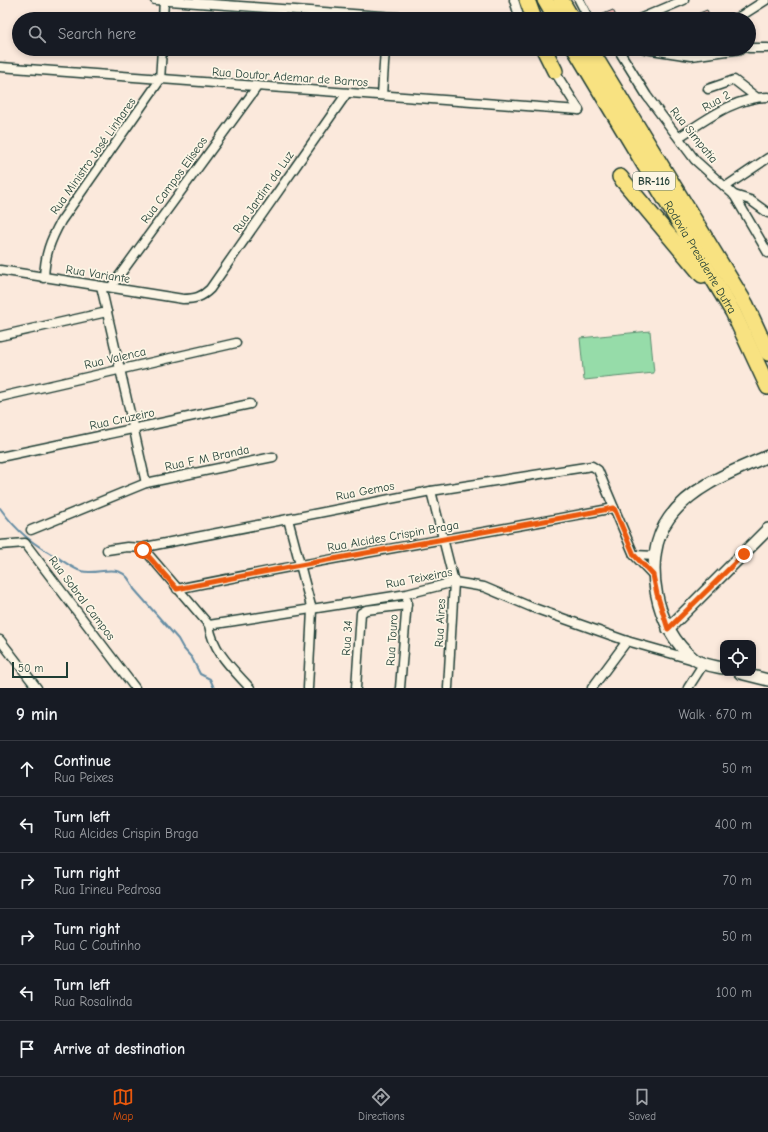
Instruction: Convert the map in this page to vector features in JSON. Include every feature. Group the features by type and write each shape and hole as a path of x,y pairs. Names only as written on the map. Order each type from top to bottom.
{"highway":[{"path":"527,0 531,12"},
{"path":"545,0 552,12"},
{"path":"561,0 568,12"},
{"path":"570,0 578,12"},
{"path":"548,56 555,71"},
{"name":"Rodovia Presidente Dutra","path":"579,56 733,312 768,387"},
{"name":"Rodovia Presidente Dutra","path":"594,56 746,305 768,353"},
{"path":"600,56 618,94"},
{"path":"620,177 733,312"}],"main road":[{"path":"720,667 699,662 678,643 668,629 660,609 653,575 658,542 668,519 686,500 725,474 768,456"},
{"path":"668,629 767,532"},
{"path":"752,676 768,680"}],"street":[{"path":"155,0 313,12"},
{"path":"163,12 164,0"},
{"path":"514,0 518,12"},
{"path":"579,0 585,12"},
{"path":"656,12 684,0"},
{"path":"747,12 766,0"},
{"path":"756,48 768,48"},
{"path":"160,80 162,56"},
{"path":"382,95 385,56"},
{"path":"540,56 555,71"},
{"name":"Rua Simpatia","path":"622,56 647,96 704,169 734,195 768,253"},
{"name":"Rua Doutor Ademar de Barros","path":"0,67 579,110 555,71"},
{"name":"Rua Ministro José Linhares","path":"44,278 45,261 50,242 61,221 160,80"},
{"path":"708,89 734,80 756,97"},
{"name":"Rua Campos Eliseos","path":"111,287 257,87"},
{"name":"Rua Jardim da Luz","path":"194,299 203,296 210,289 347,93"},
{"name":"Rua 2","path":"679,137 733,104 756,97 768,97"},
{"path":"725,187 768,158"},
{"path":"734,195 750,200 768,213"},
{"name":"Rua Variante","path":"0,270 183,299 194,299"},
{"path":"101,286 146,483"},
{"path":"0,336 107,312"},
{"name":"Rua Valenca","path":"0,397 236,343"},
{"name":"Rua Cruzeiro","path":"0,457 250,404"},
{"name":"Rua F M Branda","path":"31,530 146,483 273,457"},
{"name":"Rua Gemos","path":"107,550 127,547 143,548 145,546 431,490 594,467 598,470 614,508"},
{"name":"Rua Aires","path":"431,490 454,582 448,688"},
{"path":"614,508 634,555 653,575"},
{"name":"Rua Alcides Crispin Braga","path":"177,589 299,564 614,508"},
{"path":"288,519 312,610 308,688"},
{"name":"Rua Sobral Campos","path":"0,545 25,543 135,688"},
{"path":"143,548 209,625 211,636 217,649 250,688"},
{"path":"634,555 656,556"},
{"name":"Rua Teixeiras","path":"209,625 407,594 454,582 484,587 531,607 627,640 699,662"},
{"name":"Rua Touro","path":"400,688 407,594"},
{"name":"Rua 34","path":"356,688 361,613 366,610 407,605"},
{"path":"0,640 37,688"},
{"path":"592,688 627,640"},
{"path":"688,688 699,662"}],"green space":[{"path":"650,331 654,373 584,380 580,338"}],"waterway":[{"path":"0,508 6,517 27,537 70,566 81,571 88,572 110,570 117,571 129,579 134,589 178,639 183,648 192,658 200,674 210,679 214,688"}],"route":[{"path":"143,550 177,589 299,564 614,508 634,555 653,575 662,616 668,629 744,554"}]}
